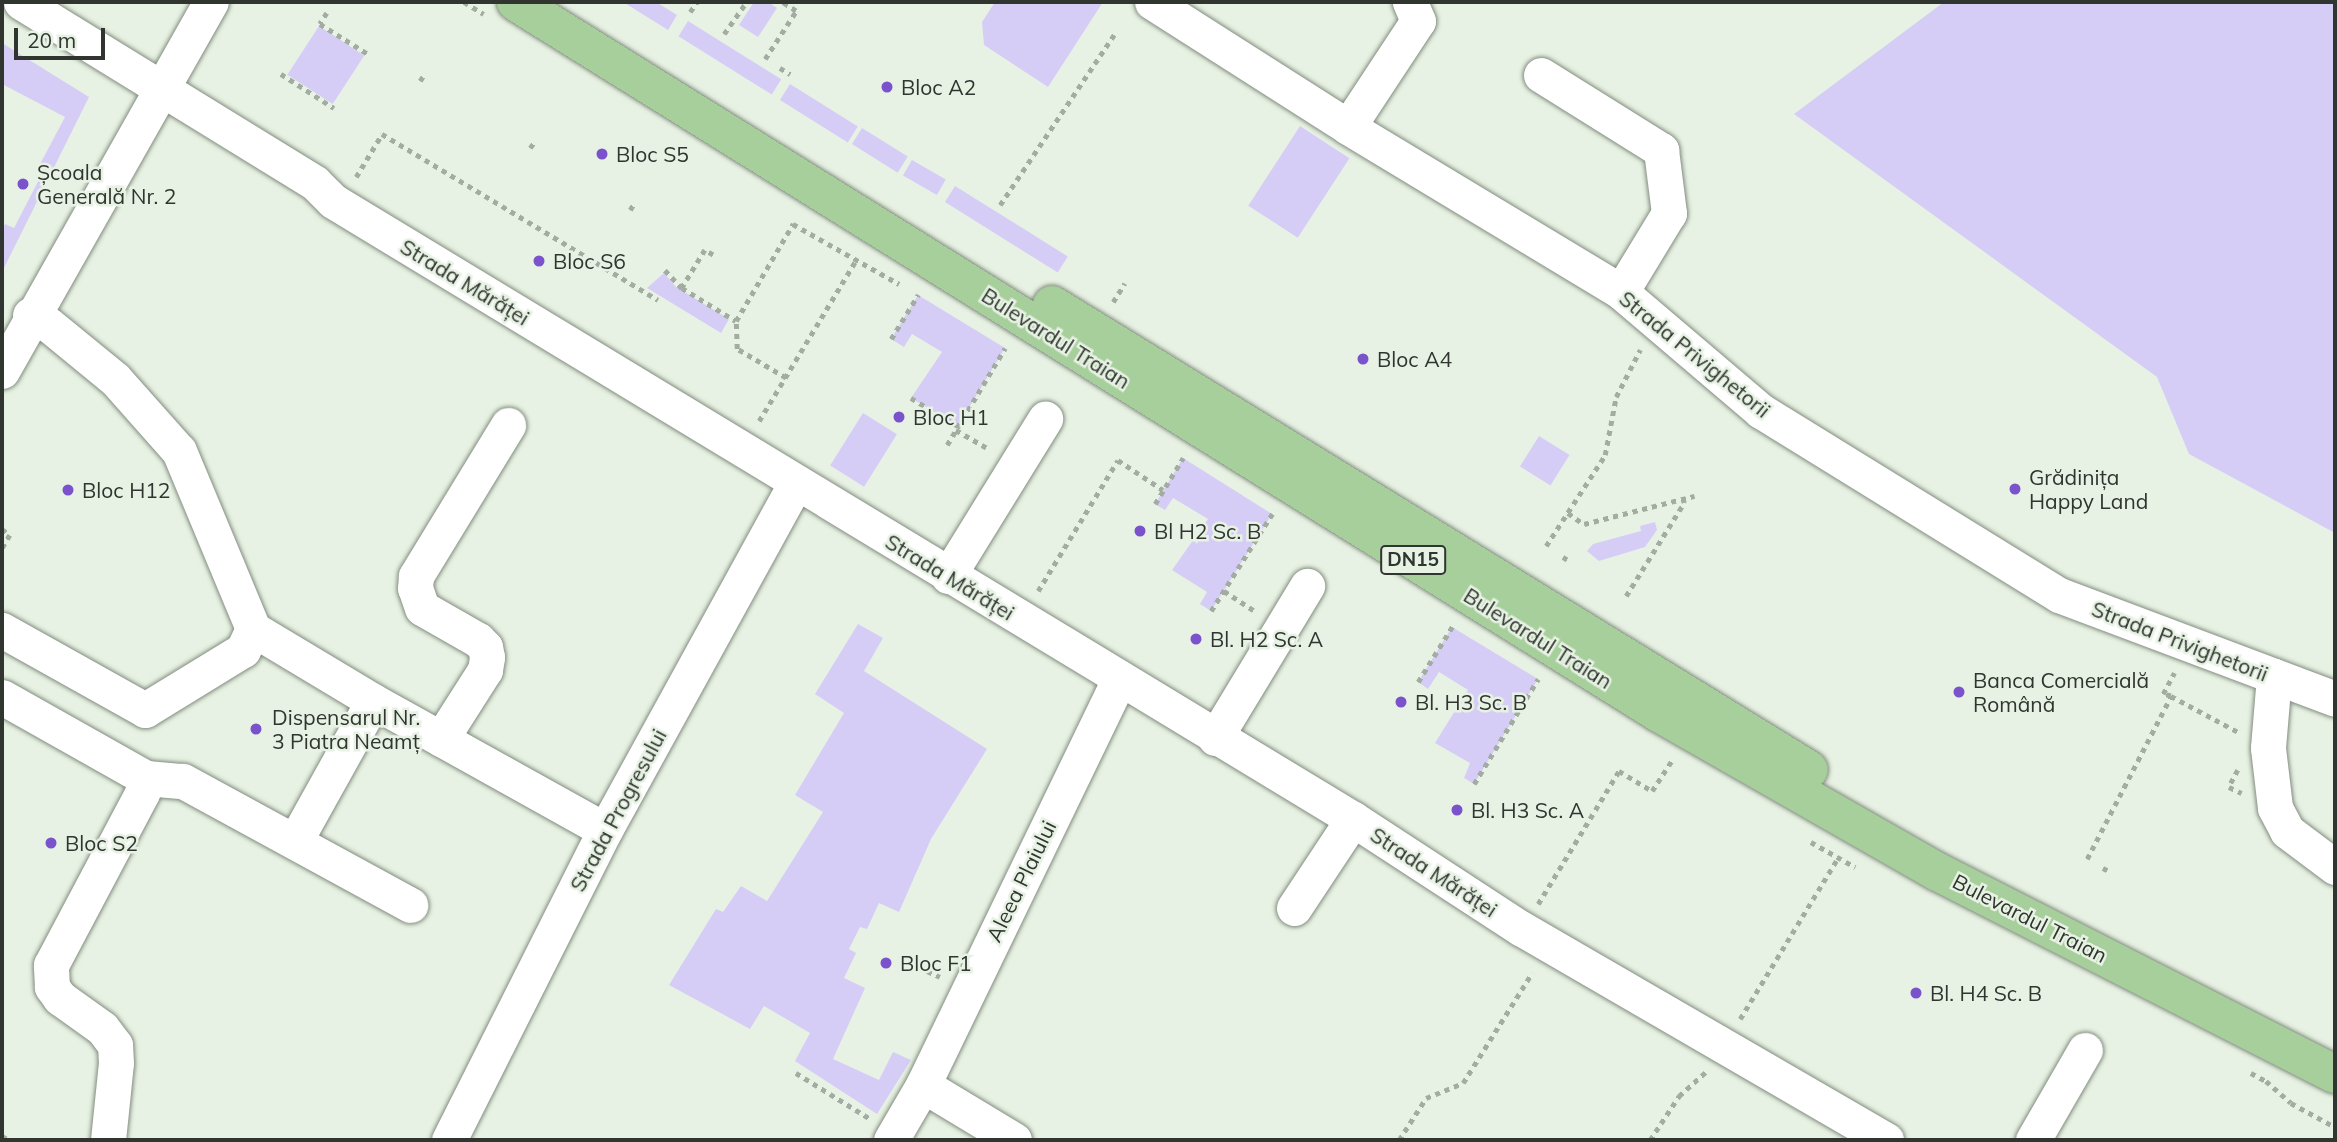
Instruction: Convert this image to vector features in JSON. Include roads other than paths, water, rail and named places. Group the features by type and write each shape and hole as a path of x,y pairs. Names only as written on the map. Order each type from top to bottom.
{"main road":[{"name":"Bulevardul Traian","path":"516,2 1659,713 1938,872 2335,1074"},
{"name":"Bulevardul Traian","path":"565,2 906,221 1093,329 1864,803 2335,1044"}],"street":[{"name":"Strada Mărăței","path":"21,2 315,183 333,201 795,484 1353,819 1522,929 1886,1140"},
{"path":"2,371 30,315 211,2"},
{"name":"Strada Privighetorii","path":"1152,2 1349,127 1621,292 1761,411 2059,595 2335,699"},
{"path":"1349,127 1418,21 1410,2"},
{"path":"1541,75 1661,150 1669,213 1621,292"},
{"path":"30,315 49,325 115,379 179,452 253,629 373,701 605,830"},
{"path":"947,576 1045,419"},
{"path":"441,738 485,670 487,657 485,647 478,640 422,608 415,589 416,576 508,425"},
{"name":"Strada Progresului","path":"449,1140 605,830 795,484"},
{"path":"1215,737 1307,586"},
{"path":"3,633 145,710 243,650 253,629"},
{"path":"2274,676 2268,748 2275,808 2287,831 2335,867"},
{"name":"Aleea Plaiului","path":"885,1132 923,1085 1121,678"},
{"path":"2,697 146,778 183,781 410,905"},
{"path":"295,841 373,701"},
{"path":"108,1140 108,1119 116,1063 115,1045 102,1028 60,998 52,988 51,965 142,793 146,778"},
{"path":"1294,908 1353,819"},
{"path":"2032,1140 2085,1050"},
{"path":"923,1085 1014,1140"}],"place":[{"name":"Bloc A2","path":"887,87"},
{"name":"Bloc S5","path":"602,154"},
{"name":"Școala Generală Nr. 2","path":"23,184"},
{"name":"Bloc S6","path":"539,261"},
{"name":"Bloc A4","path":"1363,359"},
{"name":"Bloc H1","path":"899,417"},
{"name":"Grădinița Happy Land","path":"2015,489"},
{"name":"Bloc H12","path":"68,490"},
{"name":"Bl H2 Sc. B","path":"1140,531"},
{"name":"Bl. H2 Sc. A","path":"1196,639"},
{"name":"Banca Comercială Română","path":"1959,692"},
{"name":"Bl. H3 Sc. B","path":"1401,702"},
{"name":"Dispensarul Nr. 3 Piatra Neamț","path":"256,729"},
{"name":"Bl. H3 Sc. A","path":"1457,810"},
{"name":"Bloc S2","path":"51,843"},
{"name":"Bloc F1","path":"886,963"},
{"name":"Bl. H4 Sc. B","path":"1916,993"}]}
